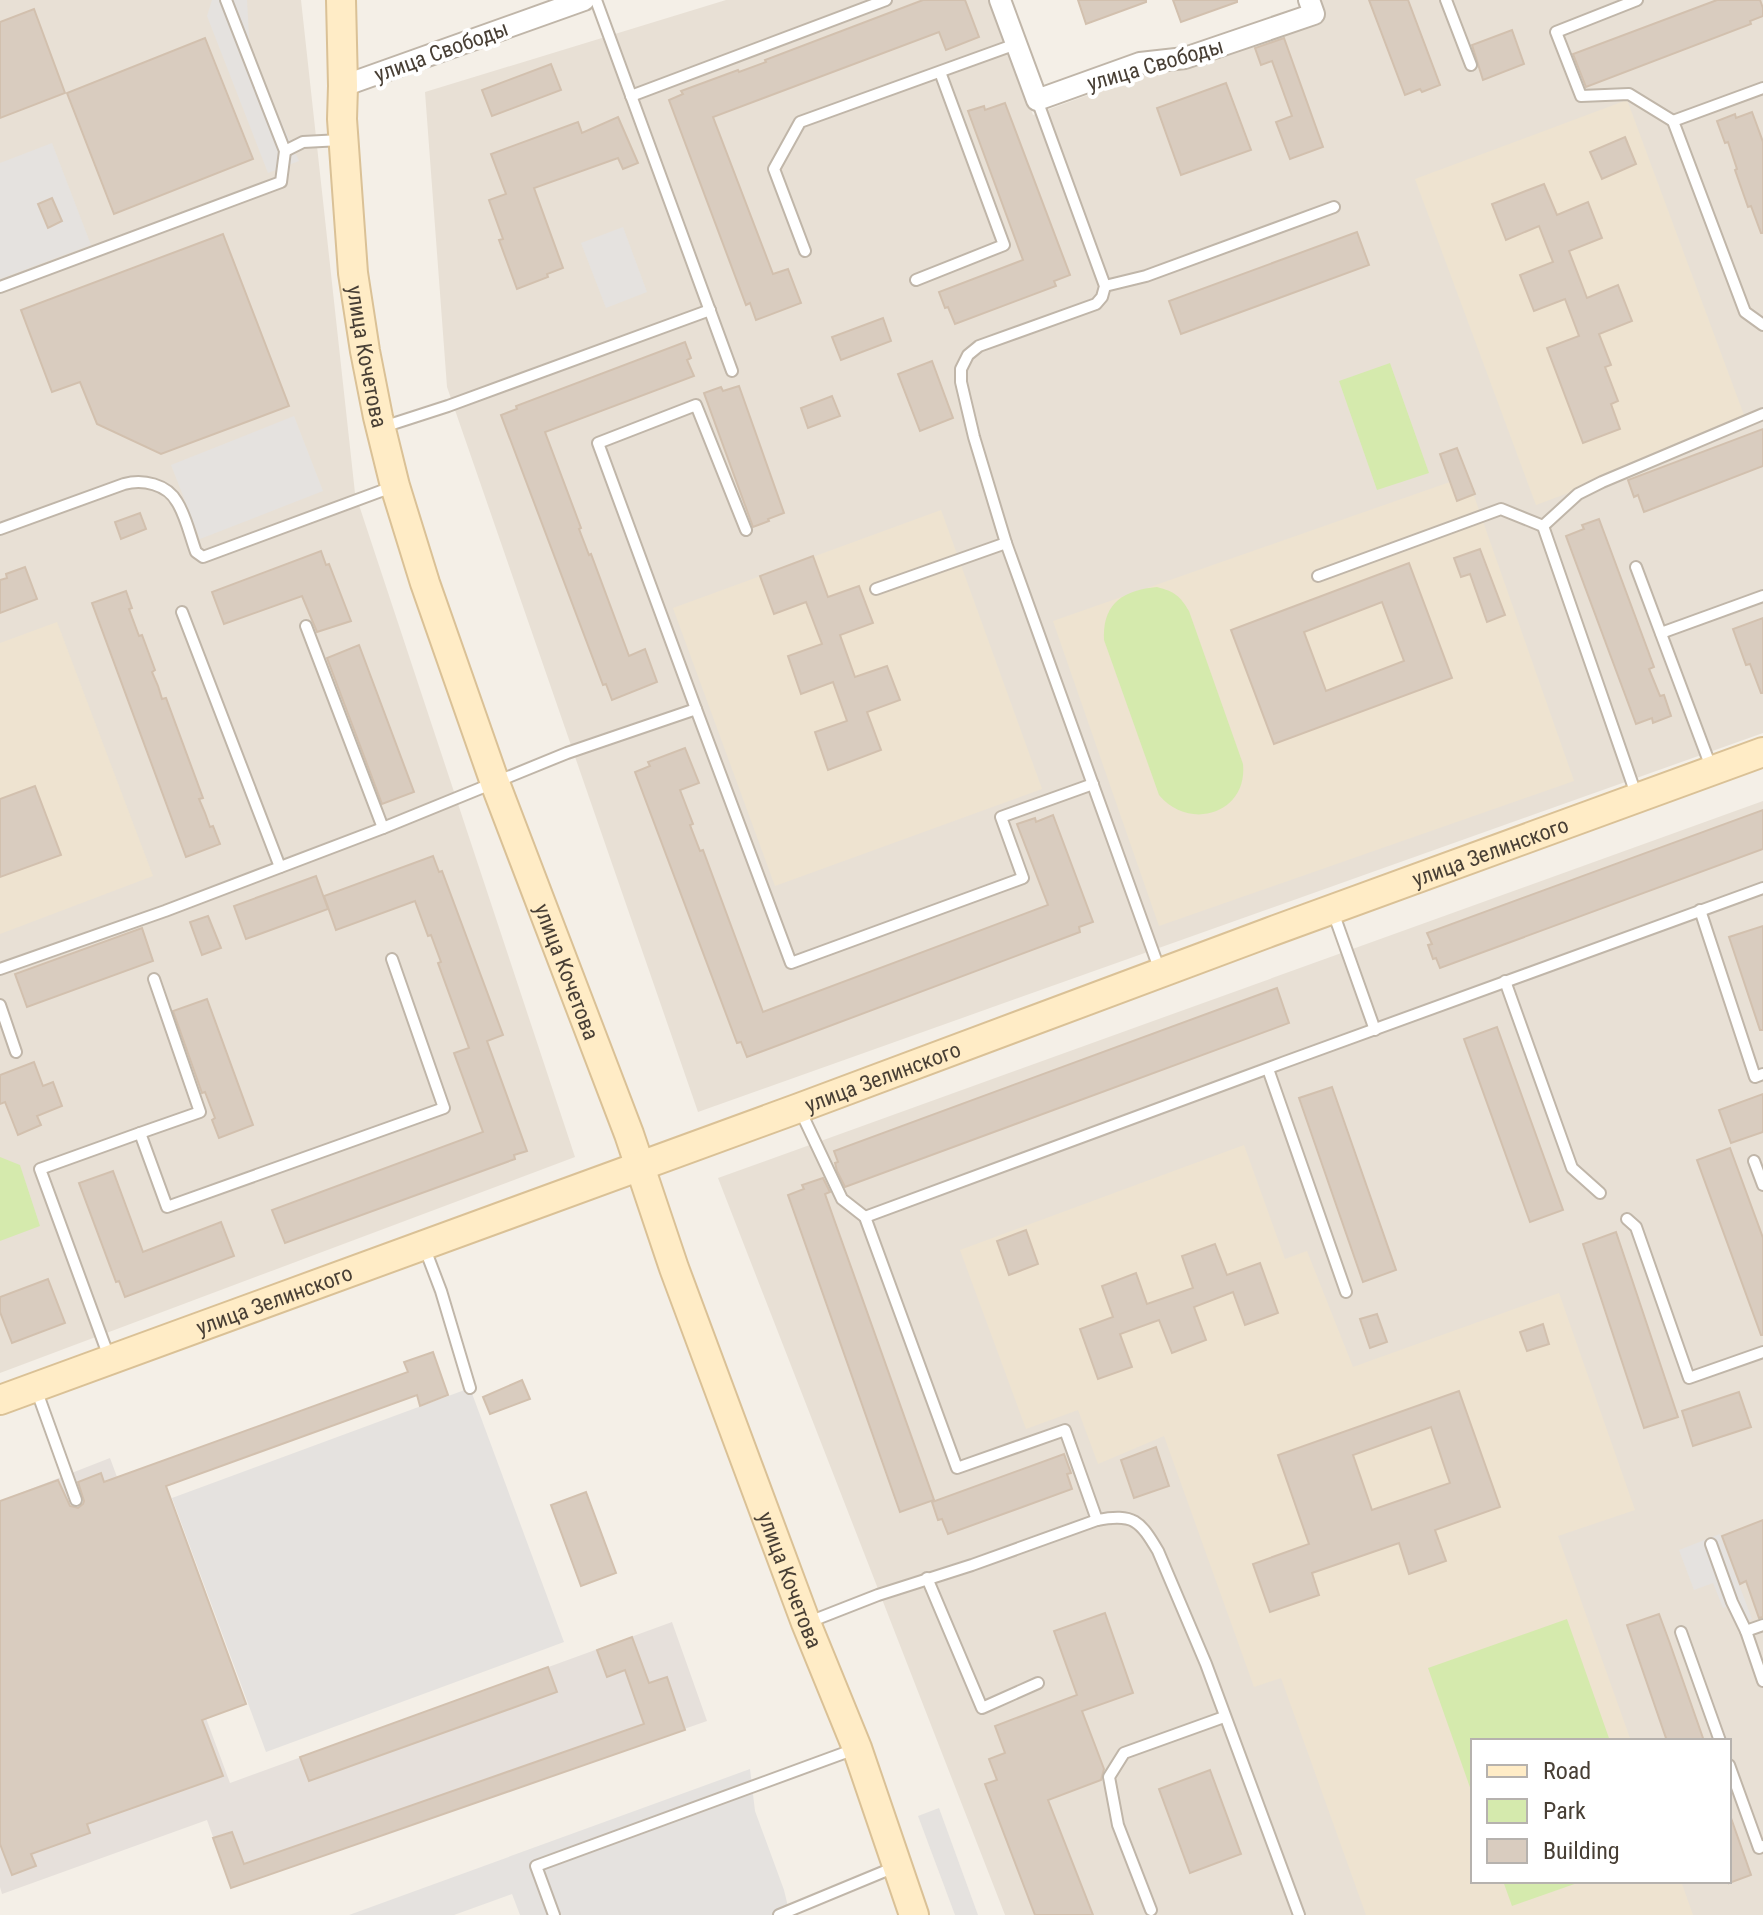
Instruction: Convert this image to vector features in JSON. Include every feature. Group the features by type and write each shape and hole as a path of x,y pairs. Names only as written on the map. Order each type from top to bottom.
{"main road":[{"name":"улица Кочетова","path":"341,0 343,140 353,273 365,351 395,486 425,583 495,783 640,1165 674,1268 806,1623 857,1748 914,1915"},
{"name":"улица Зелинского","path":"0,1400 1763,752"}],"street":[{"name":"улица Свободы","path":"343,86 584,0"},
{"path":"1000,0 1037,100"},
{"name":"улица Свободы","path":"1037,100 1140,63 1185,58 1314,14 1309,0"}],"lane":[{"path":"0,287 281,182 285,151 226,0"},
{"path":"596,0 732,371"},
{"path":"631,96 886,0"},
{"path":"1446,0 1471,65"},
{"path":"1637,0 1556,32 1581,96 1629,94 1673,121 1745,312 1763,325"},
{"path":"805,251 774,169 800,122 1016,44"},
{"path":"916,280 1004,245 940,72"},
{"path":"1673,121 1763,88"},
{"path":"1037,100 1105,286 1096,304 979,346 968,355 961,369 961,382 1006,543 1161,973"},
{"path":"285,151 303,142 343,140"},
{"path":"1105,286 1146,276 1334,207"},
{"path":"381,427 448,406 710,310"},
{"path":"746,530 696,405 598,443 791,963 1023,878 1001,817 1093,784"},
{"path":"1543,526 1578,494 1763,414"},
{"path":"0,530 124,484 150,482 177,500 196,552 203,557 395,486"},
{"path":"1318,576 1501,509 1543,526 1638,798"},
{"path":"876,589 1006,543"},
{"path":"1636,567 1712,771"},
{"path":"1661,633 1763,596"},
{"path":"182,612 280,867"},
{"path":"306,626 383,828"},
{"path":"0,969 165,911 383,828 567,753 696,709"},
{"path":"865,1217 1763,888"},
{"path":"1333,910 1375,1030"},
{"path":"1700,910 1755,1077 1763,1074"},
{"path":"140,1133 167,1207 444,1108 392,959"},
{"path":"110,1359 40,1169 200,1112 154,979"},
{"path":"1505,981 1572,1168 1600,1193"},
{"path":"0,1005 16,1052"},
{"path":"1268,1069 1346,1292"},
{"path":"799,1108 842,1199 865,1217 957,1468 1065,1430 1097,1520"},
{"path":"1754,1161 1763,1185"},
{"path":"1627,1219 1636,1227 1689,1378 1763,1352"},
{"path":"424,1244 470,1388"},
{"path":"35,1387 76,1500"},
{"path":"806,1623 1097,1520 1115,1516 1134,1519 1158,1551 1206,1664 1299,1915"},
{"path":"1711,1544 1763,1681"},
{"path":"927,1578 982,1708 1038,1683"},
{"path":"1746,1631 1763,1625"},
{"path":"1681,1632 1719,1739"},
{"path":"1151,1910 1118,1825 1109,1777 1124,1753 1224,1717"},
{"path":"554,1915 536,1866 857,1748"},
{"path":"1731,1771 1759,1848 1763,1846"},
{"path":"779,1915 896,1867"}],"shaded area":[{"path":"0,0 301,0 355,493 575,1157 0,1373"},
{"path":"212,0 247,0 250,53 299,161 268,173 207,16"},
{"path":"726,0 993,0 1033,115 1319,11 1316,0 1763,0 1763,733 698,1112 447,387 425,92"},
{"path":"1627,100 1748,426 1536,505 1415,179"},
{"path":"52,143 91,245 0,279 0,163"},
{"path":"623,227 647,292 606,308 581,243"},
{"path":"294,416 323,491 200,539 171,465"},
{"path":"1467,476 1574,781 1159,926 1053,621"},
{"path":"941,510 1042,789 775,886 673,608"},
{"path":"57,622 153,876 0,934 0,643"},
{"path":"1763,801 1763,1915 1005,1915 718,1178"},
{"path":"1244,1145 1285,1259 1307,1251 1353,1367 1559,1293 1635,1510 1558,1536 1630,1739 1471,1739 1471,1883 1682,1883 1693,1915 1366,1915 1281,1678 1254,1687 1164,1436 1098,1464 1078,1410 1026,1429 960,1250"},
{"path":"470,1388 564,1642 266,1752 172,1498"},
{"path":"110,1458 230,1783 672,1622 707,1721 231,1888 207,1820 2,1894 0,1501"},
{"path":"1720,1534 1752,1619 1735,1624 1728,1606 1723,1608 1713,1583 1694,1590 1679,1550"},
{"path":"750,1769 755,1811 790,1915 520,1915 512,1894 454,1915 349,1915"},
{"path":"939,1808 978,1915 955,1915 918,1816"}],"green space":[{"path":"1390,363 1429,473 1377,490 1339,381"},
{"path":"1157,587 1176,595 1189,611 1243,764 1242,781 1236,795 1227,805 1214,812 1186,813 1159,795 1104,640 1107,617 1117,601 1134,591"},
{"path":"0,1157 20,1165 40,1226 0,1241"},
{"path":"1567,1619 1609,1739 1471,1739 1471,1790 1428,1668"},
{"path":"1504,1883 1577,1883 1512,1906"}],"building":[{"path":"923,0 965,0 979,37 946,50 939,32 713,117 773,274 788,269 801,303 756,320 750,303 746,305 669,100 683,94 681,91 766,62"},
{"path":"1078,0 1146,0 1146,2 1086,24"},
{"path":"1173,0 1237,0 1237,2 1181,22"},
{"path":"1369,0 1408,0 1440,85 1405,95"},
{"path":"1717,0 1760,0 1763,16 1750,21 1751,24 1586,87 1573,54"},
{"path":"34,9 65,93 0,118 0,22"},
{"path":"1512,30 1524,64 1483,80 1472,45"},
{"path":"205,38 253,159 114,214 67,93"},
{"path":"1284,38 1323,147 1290,159 1276,122 1292,116 1272,61 1261,65 1255,48"},
{"path":"551,64 561,90 492,116 482,90"},
{"path":"1226,83 1251,150 1181,175 1157,108"},
{"path":"1005,103 1070,275 1054,281 1056,286 955,324 939,292 1023,260 968,111 984,106 985,110"},
{"path":"1752,112 1763,142 1763,233 1751,206 1748,207 1728,142 1725,143 1717,121"},
{"path":"618,117 638,163 623,169 618,158 534,188 563,268 517,289 499,240 503,239 489,200 506,194 491,154 578,122 582,133"},
{"path":"1625,137 1636,164 1602,179 1590,152"},
{"path":"1544,184 1557,215 1588,202 1602,238 1569,251 1587,298 1618,285 1632,321 1599,334 1611,365 1605,367 1618,401 1611,404 1620,429 1583,443 1547,348 1579,336 1565,299 1534,311 1520,275 1553,262 1539,226 1506,240 1492,204"},
{"path":"52,198 62,221 48,228 38,204"},
{"path":"1357,232 1369,265 1181,334 1169,301"},
{"path":"223,234 289,406 161,454 97,424 80,382 52,392 21,310"},
{"path":"883,318 891,341 841,360 832,337"},
{"path":"685,342 691,358 687,360 694,376 545,432 629,656 645,649 657,682 612,700 606,684 603,685 501,415 517,409 516,406"},
{"path":"932,361 953,418 920,431 898,374"},
{"path":"739,386 784,513 753,527 704,393 721,387 723,391"},
{"path":"832,396 840,416 808,428 801,408"},
{"path":"1763,429 1763,466 1644,512 1638,495 1634,497 1628,480"},
{"path":"1457,448 1475,494 1457,501 1440,454"},
{"path":"140,513 146,529 121,539 115,522"},
{"path":"1599,519 1654,667 1649,669 1660,696 1664,695 1671,716 1653,723 1652,718 1636,724 1566,536 1584,529 1582,525"},
{"path":"1480,549 1505,615 1487,622 1470,574 1461,577 1454,558"},
{"path":"321,551 351,621 317,632 302,596 224,624 212,592"},
{"path":"813,556 828,597 859,586 873,623 840,635 855,677 887,666 900,700 867,712 881,750 828,770 815,732 847,721 833,682 801,694 788,656 822,644 806,602 774,614 760,576"},
{"path":"1409,563 1452,678 1274,744 1231,630","holes":["1382,602 1404,661 1326,691 1304,632"]},
{"path":"25,567 37,599 0,613 0,580 7,578 6,574"},
{"path":"126,591 132,608 129,609 155,670 152,672 162,699 166,698 203,798 199,799 220,844 186,857 92,603"},
{"path":"1763,618 1761,693 1750,664 1746,665 1733,629"},
{"path":"359,645 414,792 382,804 327,658"},
{"path":"685,748 699,783 680,790 693,824 690,825 700,851 703,850 763,1012 1048,905 1017,824 1035,818 1036,822 1053,815 1093,922 1079,927 1080,932 747,1057 741,1042 737,1043 635,772 650,766 648,762"},
{"path":"35,786 61,855 0,877 0,799"},
{"path":"1763,810 1763,849 1440,968 1436,958 1433,959 1427,933"},
{"path":"433,856 439,872 442,871 503,1035 487,1041 527,1151 514,1155 515,1159 285,1243 272,1210 483,1132 454,1053 469,1048 438,963 441,962 415,901 336,930 324,896"},
{"path":"316,876 328,909 246,939 234,906"},
{"path":"208,916 221,948 202,955 190,922"},
{"path":"1763,926 1763,1030 1760,1030 1729,937"},
{"path":"142,928 153,961 27,1007 15,974"},
{"path":"1277,988 1289,1023 845,1187 837,1171 834,1151"},
{"path":"207,999 253,1125 219,1138 212,1120 215,1118 205,1092 202,1093 173,1011"},
{"path":"1497,1027 1563,1210 1530,1222 1464,1039"},
{"path":"34,1062 43,1086 53,1082 62,1106 37,1116 41,1125 18,1135 5,1102 0,1104 0,1075"},
{"path":"1332,1087 1396,1270 1363,1282 1299,1098"},
{"path":"1763,1094 1763,1132 1731,1143 1719,1110"},
{"path":"1730,1148 1763,1238 1763,1335 1697,1160"},
{"path":"113,1171 143,1252 221,1222 234,1256 125,1297 119,1281 116,1282 79,1183"},
{"path":"823,1178 830,1192 825,1194 934,1500 900,1512 788,1195 804,1189 802,1185"},
{"path":"1026,1230 1038,1264 1009,1275 997,1241"},
{"path":"1616,1232 1678,1417 1644,1428 1583,1244"},
{"path":"1215,1244 1227,1275 1260,1263 1278,1313 1245,1325 1233,1292 1194,1307 1206,1340 1172,1353 1159,1320 1120,1334 1132,1367 1098,1379 1080,1329 1113,1317 1102,1286 1136,1273 1147,1304 1193,1288 1182,1256"},
{"path":"48,1279 65,1323 12,1343 0,1312 0,1297"},
{"path":"1377,1314 1387,1342 1370,1348 1360,1319"},
{"path":"1543,1324 1549,1344 1527,1351 1520,1332"},
{"path":"433,1352 448,1395 420,1406 417,1395 166,1486 246,1704 202,1720 223,1776 87,1824 90,1833 31,1854 36,1866 12,1875 0,1844 0,1501 58,1480 70,1506 78,1508 84,1501 78,1482 101,1473 104,1482 408,1372 404,1362"},
{"path":"522,1380 530,1399 490,1414 483,1397"},
{"path":"1459,1391 1500,1507 1435,1530 1446,1561 1409,1574 1399,1543 1312,1573 1319,1595 1270,1612 1253,1564 1309,1544 1278,1455","holes":["1431,1427 1450,1483 1372,1510 1353,1455"]},
{"path":"1739,1392 1751,1427 1693,1446 1682,1411"},
{"path":"1156,1447 1169,1486 1134,1498 1121,1460"},
{"path":"1064,1454 1071,1473 1067,1474 1072,1489 948,1534 942,1519 938,1520 932,1502"},
{"path":"586,1492 616,1573 581,1586 551,1505"},
{"path":"1763,1520 1763,1617 1759,1618 1746,1581 1740,1584 1722,1536"},
{"path":"1105,1613 1133,1693 1082,1711 1104,1769 1101,1780 1048,1800 1093,1915 1035,1915 985,1784 997,1780 989,1759 1005,1753 995,1726 1077,1695 1054,1631"},
{"path":"1659,1614 1703,1739 1666,1739 1627,1625"},
{"path":"632,1637 649,1683 667,1677 685,1730 231,1888 213,1838 232,1832 244,1864 644,1724 625,1670 607,1677 597,1650"},
{"path":"548,1667 557,1692 309,1781 300,1757"},
{"path":"1210,1770 1241,1854 1190,1873 1159,1789"},
{"path":"1731,1818 1751,1875 1731,1882"}]}
